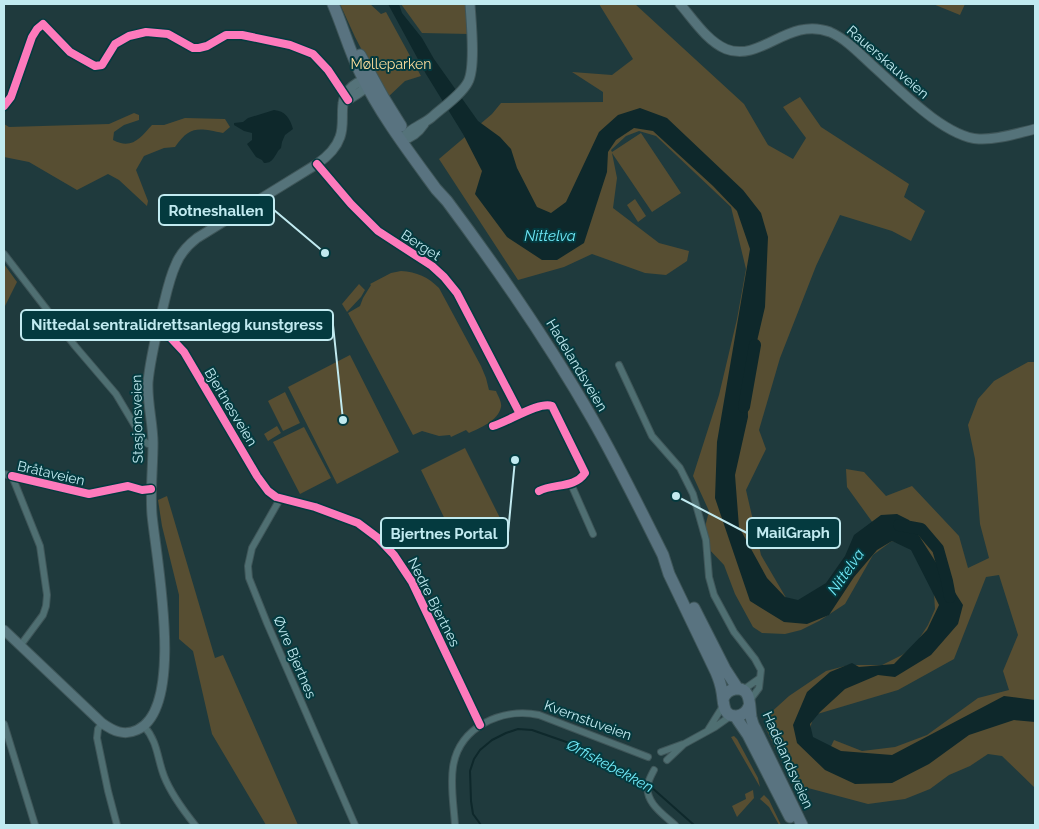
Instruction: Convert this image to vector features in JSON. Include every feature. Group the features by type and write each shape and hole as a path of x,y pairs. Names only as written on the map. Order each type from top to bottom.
{"highway":[{"name":"Hadelandsveien","path":"335,9 368,82 440,185 448,201 512,289 602,435 663,555 672,581 716,672 723,703"},
{"name":"Hadelandsveien","path":"663,555 677,573 725,669 745,696 755,728 802,825"},
{"path":"732,689 745,696 742,714 733,716 728,713 723,703 727,692 732,689"},
{"name":"Hadelandsveien","path":"733,716 748,735 794,825"}],"main road":[{"path":"406,137 420,130 426,122 467,84 471,76 470,4"},
{"name":"Rauerskauveien","path":"680,4 715,42 735,51 756,49 791,32 802,29 813,28 832,33 850,45 920,108 962,136 988,139 1035,129"},
{"path":"345,100 351,87 368,82"},
{"name":"Stasjonsveien","path":"144,726 154,713 164,666 165,641 162,595 151,507 153,444 148,382 170,279 176,264 187,247 211,228 318,164 332,152 340,139 345,100"},
{"path":"4,630 102,723 124,733 144,726"}],"street":[{"path":"4,106 11,98 32,37 43,24 70,52 96,66 102,64 114,44 129,36 146,32 168,34 193,48 199,48 218,38 232,34 290,45 308,51 318,58 345,100"},
{"name":"Berget","path":"318,164 351,204 378,231 432,266 451,285 457,293 520,414 547,404 552,406 585,474 571,484"},
{"path":"4,254 81,353 116,394 144,441 148,444 153,444"},
{"name":"Bjertnesveien","path":"157,333 170,337 181,349 261,482 271,494 280,498"},
{"path":"619,365 652,436 680,468 690,487 706,540 709,577 714,595 734,632 758,663 760,688 745,696"},
{"name":"Bråtaveien","path":"4,474 12,476 40,546 47,595 43,615 20,646"},
{"path":"539,491 571,484 593,534"},
{"name":"Nedre Bjertnes","path":"280,498 315,507 352,520 371,532 394,555 415,587 480,725"},
{"name":"Øvre Bjertnes","path":"280,498 252,548 248,566 250,578 267,622 355,825"},
{"path":"745,696 760,678"},
{"path":"707,731 723,703"},
{"name":"Kvernstuveien","path":"455,825 452,778 454,761 463,742 480,725 505,715 520,712 533,714 609,740 648,757"},
{"path":"661,752 684,744 733,716"},
{"path":"102,723 98,730 98,738 108,791 117,825"},
{"path":"4,724 34,825"},
{"path":"144,726 154,741 167,783 195,825"},
{"path":"667,760 684,744"},
{"path":"654,770 648,792 653,804 676,825"}],"green space":[{"name":"Mølleparken","path":"340,4 370,4 381,14 386,12 421,76 405,81 387,98"},
{"path":"401,4 469,4 470,34 422,33"},
{"path":"599,4 635,4 744,104 768,145 793,159 806,138 783,107 800,97 821,127 909,184 904,197 925,211 911,241 892,231 840,215 816,266 780,358 759,430 766,449 746,490 761,555 792,608 826,600 873,523 847,487 846,469 864,472 886,496 912,486 959,536 968,568 989,558 980,524 975,459 968,425 978,399 994,381 1028,362 1035,362 1035,788 1002,756 988,754 970,766 949,775 930,789 905,799 868,804 793,784 766,729 767,716 789,696 826,671 849,665 882,665 902,655 915,645 928,625 935,609 934,593 915,549 892,541 873,555 845,604 801,630 785,634 762,633 753,627 735,594 724,565 706,546 706,523 709,511 693,476 719,395 737,319 746,269 731,207 656,136 639,131 626,136 611,150 612,152 641,133 681,193 652,212 612,153 617,178 613,208 659,243 689,251 687,261 666,275 645,273 592,254 564,267 518,280 439,159 492,114 501,103 603,102 603,92 572,72 612,75 633,59","holes":["999,575 1018,635 1003,671 1009,690 978,698 927,735 895,747 862,751 834,740 825,759 806,742 814,715 898,690 954,659 986,577"]},
{"path":"933,4 965,4 960,15"},
{"path":"134,113 139,115 139,120 124,125 114,132 113,140 125,144 131,143 152,125 164,125 185,118 225,119 230,127 223,133 201,129 190,132 175,147 164,148 144,156 136,170 148,201 147,206 119,180 108,174 77,190 29,162 4,157 4,124 9,127 109,124"},
{"path":"635,199 646,216 638,222 627,205"},
{"path":"4,264 17,282 4,308"},
{"path":"401,271 422,276 439,288 481,366 489,390 496,391 500,399 501,407 499,412 492,420 478,429 469,433 466,430 451,437 450,435 439,436 422,431 413,435 348,313 360,306 370,284 391,273"},
{"path":"359,284 365,290 347,312 342,304"},
{"path":"350,355 399,452 337,484 288,387"},
{"path":"285,392 300,423 283,431 268,401"},
{"path":"277,426 281,433 268,441 264,434"},
{"path":"304,427 331,478 300,494 273,442"},
{"path":"465,448 501,520 456,542 421,470"},
{"path":"167,496 215,658 223,655 298,825 266,825 212,734 193,651 179,639 179,595 162,526 158,500"},
{"path":"734,736 758,778 760,787 731,737"},
{"path":"753,790 754,798 737,817 732,806 746,799 745,794"},
{"path":"764,795 769,800 781,825 779,825 769,807 760,799"}],"water":[{"name":"Nittelva","path":"388,4 399,4 402,13 422,38 434,59 478,121 500,137 511,149 517,168 537,207 551,213 566,202 599,132 618,115 640,108 667,118 743,190 761,213 768,237 765,307 747,384 748,417 735,475 739,527 767,578 785,597 798,600 826,583 845,556 854,535 881,515 897,514 909,520 963,605 958,624 931,655 895,677 878,675 845,689 810,724 813,737 841,751 892,755 1004,696 1035,700 1035,722 1014,720 969,735 929,764 892,783 855,784 825,770 797,743 793,725 807,692 830,672 852,663 859,667 894,664 927,630 939,605 911,550 892,541 877,550 854,577 829,615 807,624 784,622 750,601 715,498 717,442 750,249 737,211 713,186 653,131 634,128 616,140 608,152 607,172 584,243 557,260 542,260 507,237 475,194 482,171 463,134 426,74"},
{"path":"274,110 286,116 293,129 285,135 281,148 272,160 264,163 256,157 247,144 252,140 252,133 244,131 234,125 234,123 243,122 248,118"}],"waterway":[{"name":"Nittelva","path":"744,407 755,345"},
{"name":"Nittelva","path":"899,525 921,529 938,549 950,597"},
{"name":"Ørfiskebekken","path":"481,825 473,814 471,801 470,771 474,759 480,750 492,740 518,729 532,730 575,745 605,766 645,784"},
{"name":"Ørfiskebekken","path":"650,786 694,825"}],"cycle path":[{"path":"4,106 11,97 32,37 43,24 70,52 95,66 102,65 115,44 129,36 146,32 168,34 193,48 207,46 226,35 242,35 290,45 313,54 328,70 348,100"},
{"path":"317,164 351,204 378,231 432,266 457,293 520,414"},
{"path":"157,333 170,337 184,352 257,476 268,491 276,497 315,507 358,523 378,538 394,555 412,582 480,725"},
{"path":"493,426 539,406 552,406 585,473 570,484 539,491"},
{"path":"12,476 89,494 128,486 142,490 151,489"}],"place":[{"name":"Rotneshallen","path":"325,253"},
{"name":"Nittedal sentralidrettsanlegg kunstgress","path":"343,420"},
{"name":"Bjertnes Portal","path":"515,460"},
{"name":"MailGraph","path":"676,496"}]}
